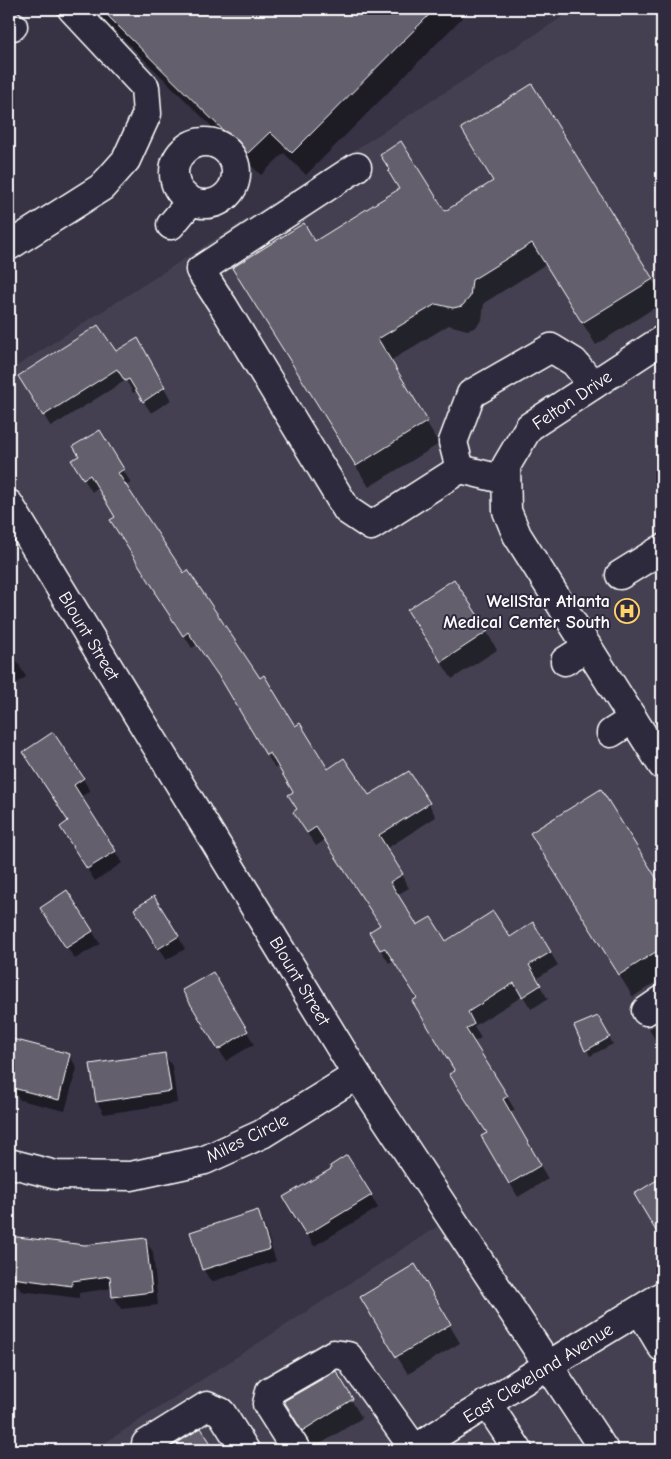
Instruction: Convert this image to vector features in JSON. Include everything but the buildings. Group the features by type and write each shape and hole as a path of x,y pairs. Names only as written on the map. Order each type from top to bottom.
{"street":[{"path":"9,246 102,187 126,160 147,114 145,87 72,9"},
{"path":"357,167 200,270 347,510 371,526 460,469 506,480"},
{"path":"171,225 191,201"},
{"name":"Felton Drive","path":"662,340 529,427 506,466 507,511 517,535 588,647 622,726 662,765"},
{"path":"460,469 453,442 471,394 550,348 574,362 593,385"},
{"name":"Blount Street","path":"9,504 357,1075 604,1450"},
{"path":"620,575 662,549"},
{"path":"565,661 588,647"},
{"name":"Miles Circle","path":"9,1163 56,1175 131,1176 205,1160 262,1134 357,1075"},
{"path":"651,1303 662,1347"},
{"name":"East Cleveland Avenue","path":"414,1450 651,1303"},
{"path":"296,1450 267,1404 270,1391 334,1354 348,1356 414,1450"},
{"path":"487,1404 518,1450"},
{"path":"145,1450 146,1444 207,1406 221,1412 245,1450"}],"shaded area":[{"path":"575,9 662,9 662,1450 94,1450 464,1209 9,513 9,371"}],"place":[{"name":"WellStar Atlanta Medical Center South","path":"627,611"}]}
